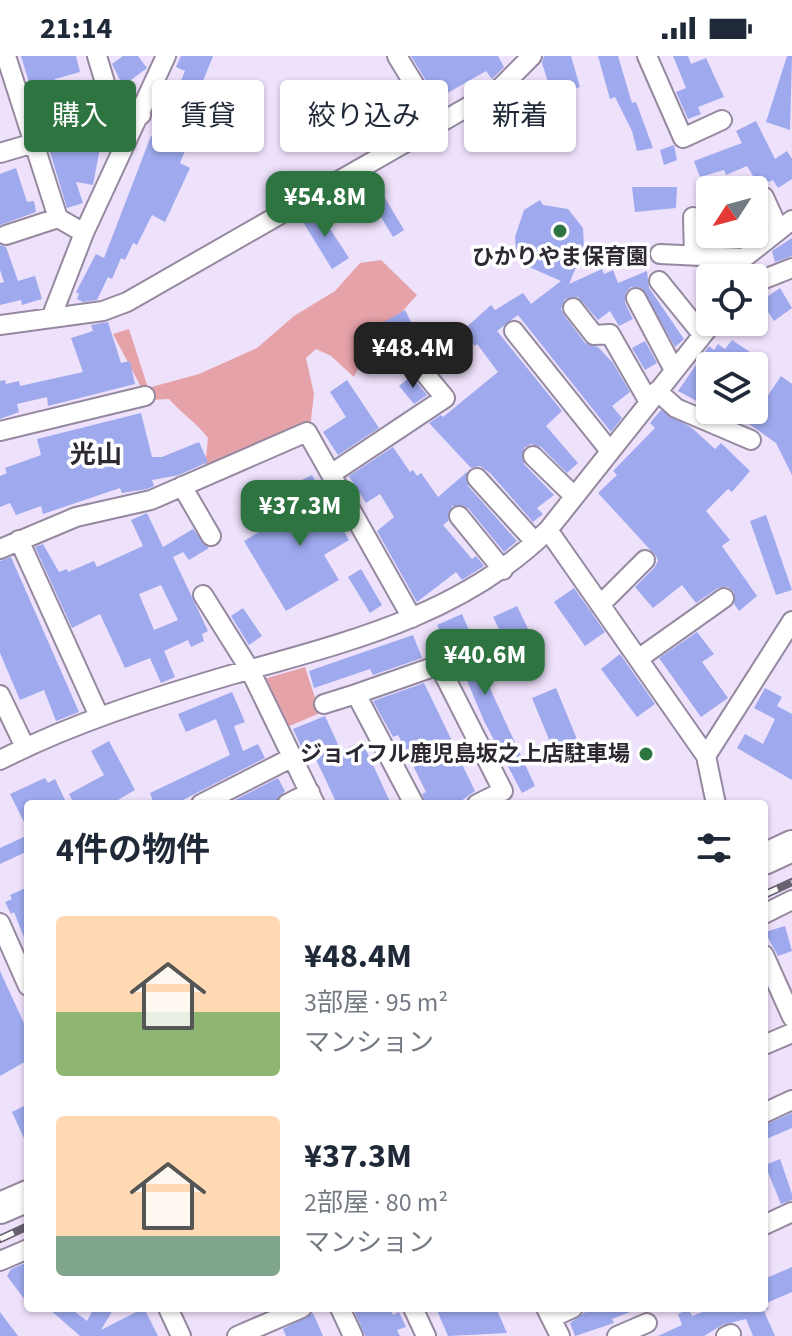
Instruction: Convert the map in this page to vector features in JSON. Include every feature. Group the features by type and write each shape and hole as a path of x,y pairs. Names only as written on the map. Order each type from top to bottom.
{"highway":[{"path":"768,857 792,846"},
{"path":"0,1208 24,1198"}],"street":[{"path":"97,56 109,96 141,115"},
{"path":"51,318 84,233 166,56"},
{"path":"397,56 412,80"},
{"path":"448,116 499,89 532,56"},
{"path":"647,56 683,138 722,120"},
{"path":"6,69 24,117"},
{"path":"0,153 24,146"},
{"path":"37,152 58,218 84,233"},
{"path":"0,325 103,311 127,302 385,152"},
{"path":"660,254 744,258 786,225 768,202"},
{"path":"693,217 694,256"},
{"path":"6,235 58,218"},
{"path":"768,277 792,268"},
{"path":"659,281 696,317"},
{"path":"636,298 674,370"},
{"path":"573,308 594,335 610,334 653,397 751,440"},
{"path":"514,331 610,451"},
{"path":"0,760 99,716 412,618 487,582 542,536 701,336"},
{"path":"331,474 445,398 412,358"},
{"path":"0,431 145,396"},
{"path":"0,549 76,517 151,500 307,432 412,618"},
{"path":"533,456 574,496"},
{"path":"477,478 542,536 600,605 706,756 715,800"},
{"path":"182,486 211,536"},
{"path":"459,516 503,570"},
{"path":"19,540 99,716"},
{"path":"600,605 645,560"},
{"path":"203,595 250,670 312,798"},
{"path":"638,659 724,598"},
{"path":"706,756 792,621"},
{"path":"324,704 439,665 503,791 485,800"},
{"path":"356,694 412,800"},
{"path":"0,695 25,747"},
{"path":"209,800 293,757"},
{"path":"768,912 792,900"},
{"path":"0,923 4,945 24,979"},
{"path":"768,965 792,1017"},
{"path":"768,1043 792,1033"},
{"path":"768,1111 792,1100"},
{"path":"768,1223 792,1212"},
{"path":"0,1261 24,1251"},
{"path":"170,1312 181,1336"},
{"path":"237,1336 293,1312"},
{"path":"342,1312 353,1336"},
{"path":"415,1312 426,1336"},
{"path":"548,1313 560,1336"},
{"path":"617,1336 647,1323"}],"shaded area":[{"path":"381,260 417,295 400,314 378,329 354,377 331,356 316,349 306,358 314,394 310,428 204,476 208,438 169,399 148,400 113,334 129,329 148,388 199,374 257,348 294,316 335,291 360,263"},
{"path":"305,667 320,713 287,727 264,679"}],"building":[{"path":"21,56 76,56 80,72 55,80 28,80"},
{"path":"123,56 138,56 147,68 131,80 120,80 112,64"},
{"path":"181,56 213,56 203,80 181,80 185,71 176,67"},
{"path":"411,56 498,56 504,67 492,79 486,71 464,80 464,84 448,93 448,80 426,80"},
{"path":"544,56 571,56 580,87 576,88 576,80 547,80 542,63"},
{"path":"598,56 618,56 632,103 636,102 653,148 637,151 632,131 615,97 610,99"},
{"path":"673,56 688,56 691,64 706,58 724,97 698,107 701,114 688,119 676,92 686,88"},
{"path":"787,56 792,56 790,130 766,122"},
{"path":"756,121 775,159 787,151 792,159 792,179 778,188 773,180 768,182 768,176 753,176 747,166 726,175 724,170 700,176 694,161 742,143 736,131"},
{"path":"151,136 152,152 185,152 180,163 190,168 165,222 152,215 137,245 133,243 125,260 121,258 112,279 108,277 97,300 83,302 77,299 79,294 76,292 96,254 104,258"},
{"path":"674,145 677,160 664,165 660,150"},
{"path":"50,152 99,152 93,185 76,182 83,203 67,208"},
{"path":"16,168 27,202 34,201 36,212 0,225 0,174"},
{"path":"372,176 404,230 393,237 360,182"},
{"path":"632,187 677,187 676,208 635,212"},
{"path":"540,200 543,205 568,209 583,228 584,249 569,284 602,269 604,274 613,270 618,283 647,271 649,288 684,339 675,347 642,288 631,287 626,292 625,303 633,319 619,326 610,311 598,320 578,297 565,299 561,309 564,315 585,343 598,347 613,363 630,392 612,406 622,418 611,432 518,315 497,331 562,411 546,426 578,463 567,473 541,447 531,444 524,448 524,464 554,495 537,508 543,514 533,522 490,473 480,466 471,468 429,423 441,415 443,417 498,372 477,344 475,346 461,332 491,305 495,310 523,293 531,304 561,281 529,267 516,249 515,237 524,210"},
{"path":"311,211 314,216 319,212 349,258 332,269 300,217"},
{"path":"792,238 792,256 775,262 772,251"},
{"path":"0,245 6,247 18,281 35,276 42,299 22,305 21,300 0,305 0,283 4,282 0,270"},
{"path":"780,288 792,308 774,321 768,312 768,296"},
{"path":"405,310 414,328 384,345 375,327"},
{"path":"108,322 121,363 130,361 135,384 48,406 47,397 17,404 19,412 0,419 0,381 5,380 6,384 19,381 20,386 83,372 71,338 93,331 91,325"},
{"path":"732,340 750,352 705,352 709,346 714,350 718,344 725,349"},
{"path":"645,341 657,363 645,370 632,348"},
{"path":"696,365 696,401 678,391"},
{"path":"411,376 427,395 414,404 399,386"},
{"path":"781,376 792,384 792,475 776,443 749,424 768,424 768,396"},
{"path":"347,380 379,428 338,455 323,432 346,417 330,392"},
{"path":"661,410 692,428 715,449 721,443 750,471 732,492 728,489 706,511 730,540 722,546 757,596 739,611 734,604 734,592 728,587 718,588 696,603 682,585 653,608 635,587 654,568 658,561 656,556 598,493 617,475 613,471 655,428 650,423"},
{"path":"141,413 152,457 162,457 199,442 208,462 179,475 152,480 154,486 147,489 122,493 120,488 43,514 41,506 16,515 10,503 0,507 0,476 7,473 5,468 41,455 37,439"},
{"path":"393,447 410,472 413,470 417,476 421,473 438,497 467,472 468,486 517,541 504,552 468,508 452,506 448,521 443,525 472,559 476,556 484,566 462,580 456,572 417,602 377,531 394,517 380,494 366,503 349,476"},
{"path":"312,475 349,540 324,555 339,580 286,611 244,541 307,503 296,483"},
{"path":"147,513 163,547 193,529 209,548 189,560 183,552 173,557 208,631 202,634 204,641 191,647 188,640 164,651 175,677 161,683 150,658 125,668 100,614 72,628 35,547 43,544 59,572 67,569 68,572 94,561 97,567 143,546 131,520","holes":["161,585 178,620 154,630 139,594"]},
{"path":"766,515 792,590 776,595 750,521"},
{"path":"11,557 79,712 56,721 44,690 20,700 0,653 0,561"},
{"path":"361,569 382,605 370,613 348,577"},
{"path":"574,588 605,632 585,646 554,602"},
{"path":"517,606 543,660 520,672 493,617"},
{"path":"243,608 262,636 249,645 231,616"},
{"path":"462,614 491,681 487,682 535,786 522,793 484,721 450,640 445,642 437,625"},
{"path":"697,632 714,654 702,662 728,698 701,717 659,658"},
{"path":"413,635 422,658 373,675 370,669 314,688 309,671"},
{"path":"620,654 655,704 637,717 601,669"},
{"path":"424,683 455,747 459,745 465,758 460,760 475,791 463,800 424,800 422,794 426,792 398,735 393,737 373,701"},
{"path":"556,688 579,744 555,754 532,698"},
{"path":"765,688 782,697 777,706 792,714 792,780 737,748 745,734 763,744 775,719 754,708"},
{"path":"232,692 245,722 234,726 243,751 258,744 265,758 183,800 153,800 150,793 230,755 216,719 186,732 178,714"},
{"path":"325,716 341,751 362,741 389,800 335,800 312,751 305,755 293,729"},
{"path":"109,741 135,790 118,800 72,800 69,794 104,775 91,751"},
{"path":"45,778 48,783 55,779 65,800 24,800 24,822 10,794"},
{"path":"278,778 285,791 278,800 235,800"},
{"path":"24,837 24,853 0,864 0,848"},
{"path":"24,889 24,937 14,912 11,914 5,902 12,899 10,895"},
{"path":"785,926 792,951 778,956 768,931"},
{"path":"0,971 24,1023 24,1062 0,1076"},
{"path":"24,1106 24,1138 12,1112"},
{"path":"792,1113 792,1128 768,1138 768,1123"},
{"path":"780,1159 792,1200 781,1204 768,1172 768,1164"},
{"path":"24,1264 24,1299 7,1276 11,1269"},
{"path":"792,1267 792,1292 768,1302 768,1277"},
{"path":"0,1312 18,1336 0,1336"},
{"path":"53,1312 75,1312 87,1321 92,1312 112,1312 101,1330 136,1312 146,1312 158,1336 80,1336"},
{"path":"355,1312 392,1312 393,1315 399,1312 406,1327 397,1330 400,1336 365,1336"},
{"path":"438,1312 498,1312 507,1333 448,1336"},
{"path":"585,1312 630,1312 612,1319 614,1323 575,1336 570,1323"},
{"path":"690,1312 692,1316 702,1312 764,1312 775,1336 753,1336 746,1319 722,1325 704,1336 658,1336 682,1325 678,1314"},
{"path":"313,1313 323,1336 286,1336 283,1329"}],"railway":[{"path":"768,893 792,882"},
{"path":"0,1239 24,1228"}],"place":[{"name":"ひかりやま保育園","path":"560,231"},
{"name":"ジョイフル鹿児島坂之上店駐車場","path":"646,754"}],"district":[{"name":"光山","path":"96,454"}]}
